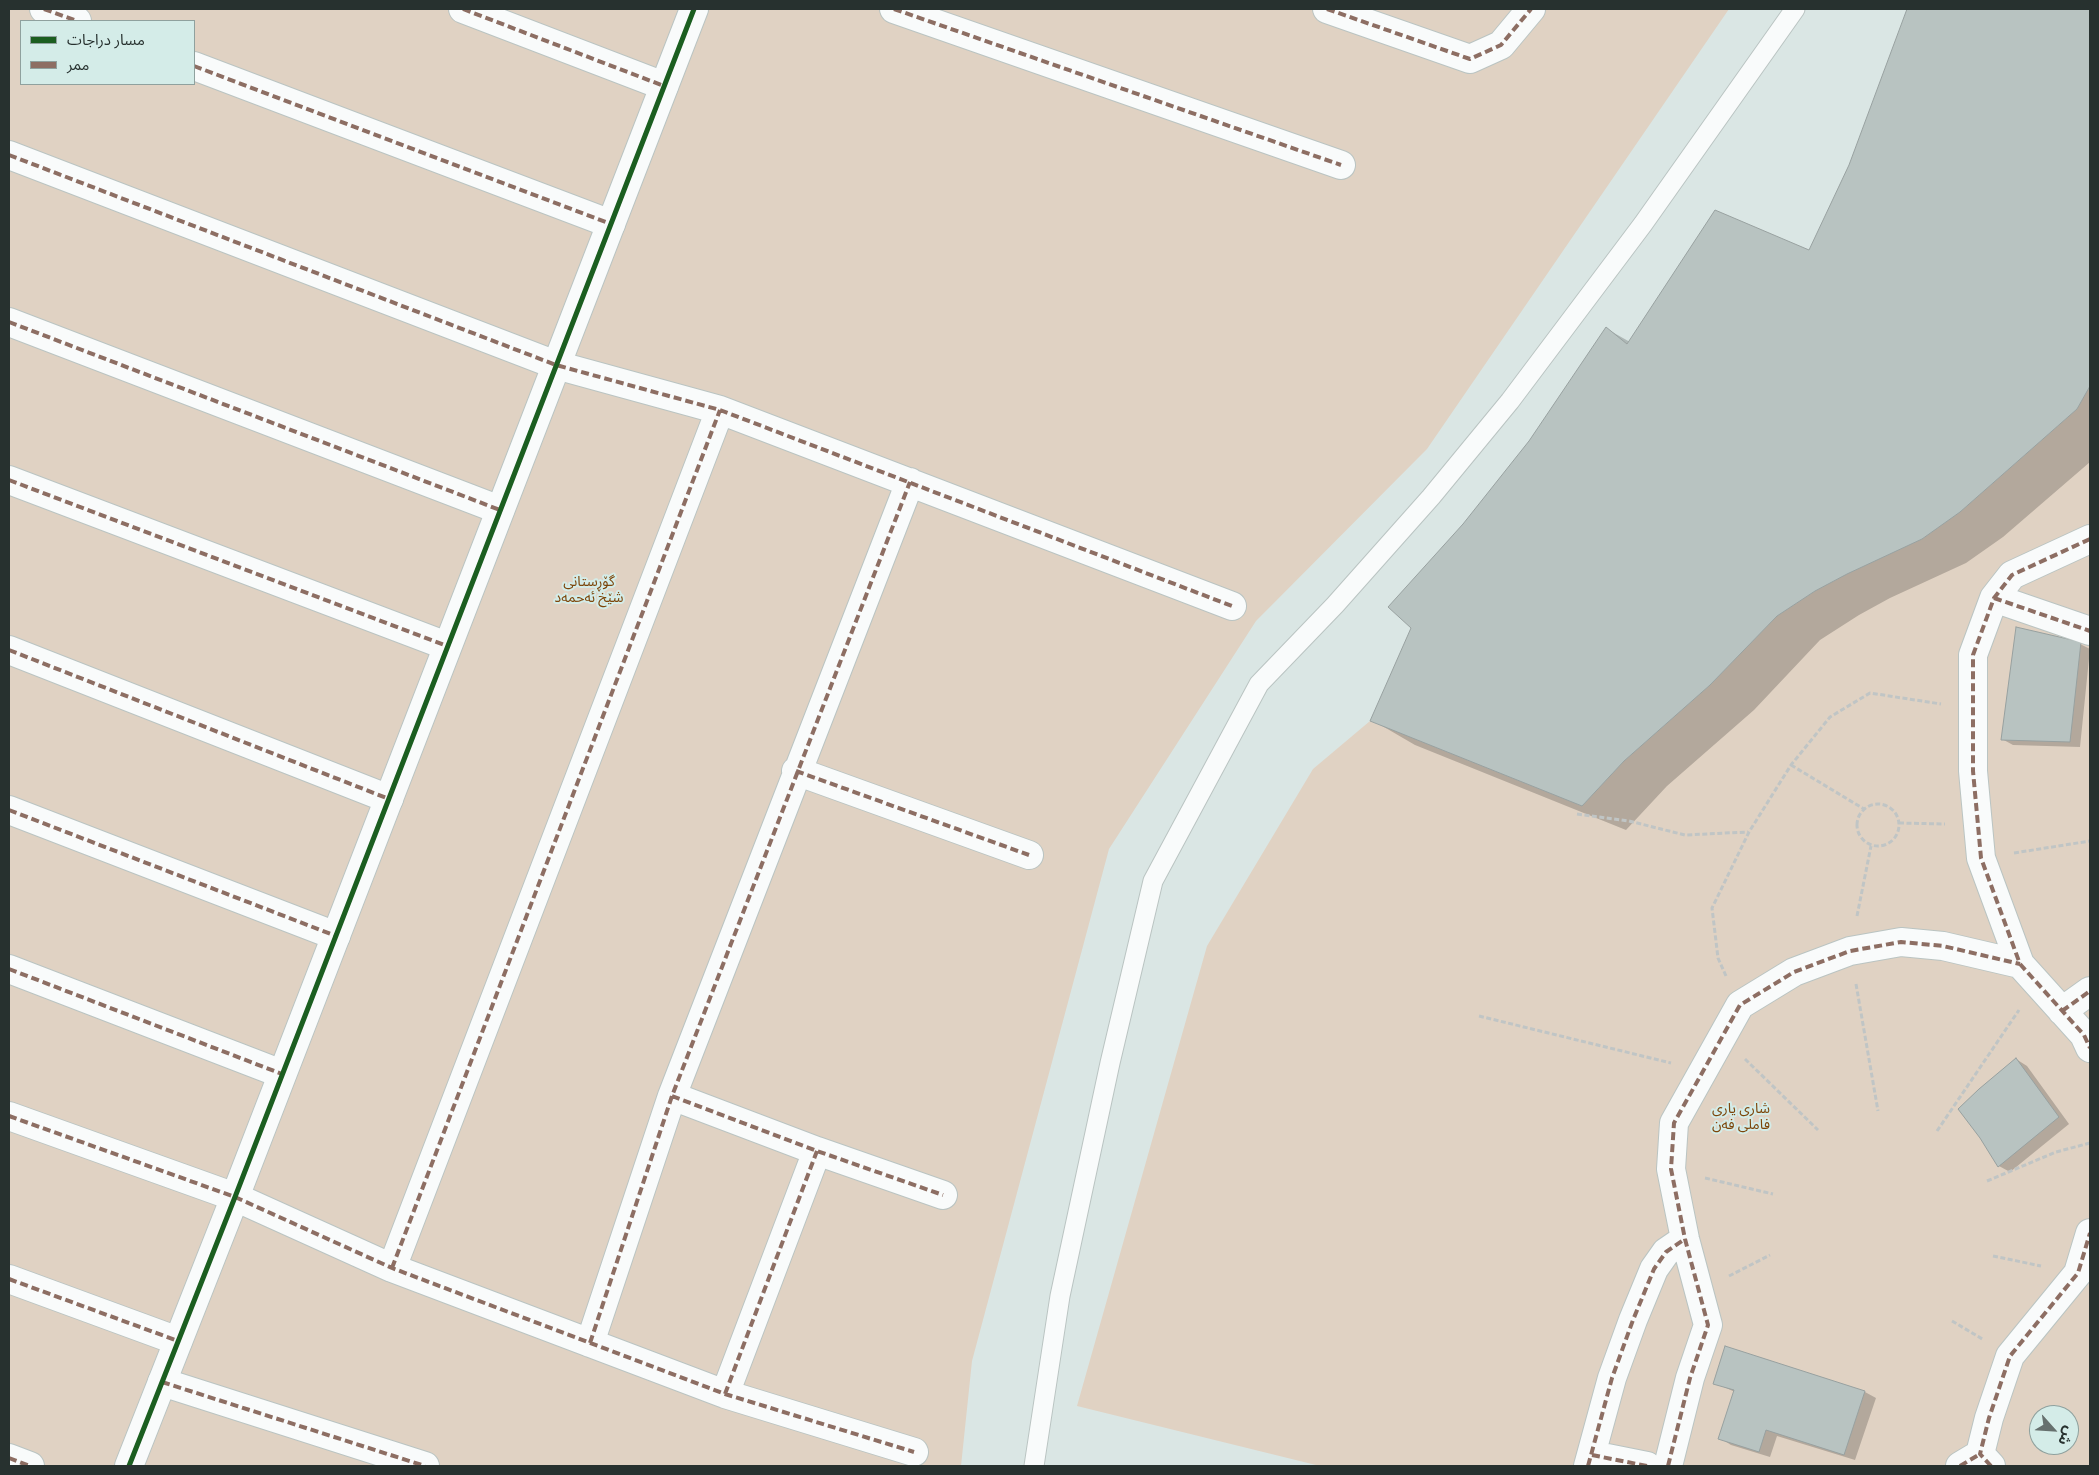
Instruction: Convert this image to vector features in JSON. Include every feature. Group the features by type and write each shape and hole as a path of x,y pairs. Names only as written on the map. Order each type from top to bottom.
{"street":[{"path":"44,9 74,20"},
{"path":"463,9 664,86"},
{"path":"129,1466 235,1197 694,9"},
{"path":"894,9 1341,165"},
{"path":"1327,9 1470,59 1501,45 1531,9"},
{"path":"195,66 611,224"},
{"path":"9,155 556,365 720,410 1232,606"},
{"path":"9,322 500,510"},
{"path":"392,1268 720,410"},
{"path":"9,480 447,646"},
{"path":"590,1343 672,1096 796,771 910,482"},
{"path":"2090,539 2012,575 1994,598 1973,655 1973,771 1981,858 2029,973 2084,1035 2090,1048"},
{"path":"1994,598 2090,631"},
{"path":"9,650 389,799"},
{"path":"796,771 1029,854"},
{"path":"9,810 336,936"},
{"path":"1668,1466 1690,1378 1708,1325 1685,1238 1671,1170 1674,1123 1740,1005 1794,972 1850,951 1901,942 1943,946 2029,973"},
{"path":"9,968 282,1074"},
{"path":"2062,1011 2090,991"},
{"path":"672,1096 817,1151 943,1194"},
{"path":"9,1116 235,1197 392,1268 725,1394 914,1452"},
{"path":"725,1394 817,1151"},
{"path":"1977,1462 1989,1418 2010,1356 2078,1273 2090,1234"},
{"path":"1648,1466 1590,1461 1612,1378 1654,1269 1666,1252 1685,1238"},
{"path":"9,1279 178,1340"},
{"path":"162,1382 425,1466"},
{"path":"9,1458 30,1466"}],"lane":[{"path":"1034,1466 1060,1296 1110,1063 1153,881 1259,684 1335,605 1425,504 1510,401 1643,224 1795,9"}],"path":[{"path":"1740,1005 1718,958 1712,908 1749,832 1791,765 1830,717 1870,694 1973,708"},
{"path":"1791,765 1864,809"},
{"path":"1877,804 1890,807 1895,811 1900,823 1896,837 1885,844 1871,846 1864,841 1857,828 1860,814 1864,809 1877,804"},
{"path":"1576,814 1630,821 1685,835 1749,832"},
{"path":"1900,823 1978,825"},
{"path":"1981,858 2090,841"},
{"path":"1871,846 1850,951 1878,1111"},
{"path":"1937,1131 2029,973"},
{"path":"1479,1016 1703,1071"},
{"path":"1722,1037 1818,1130"},
{"path":"1987,1181 2056,1152 2090,1143"},
{"path":"1671,1170 1773,1194"},
{"path":"1700,1292 1770,1255"},
{"path":"1993,1256 2078,1273"}],"green space":[{"name":"گۆڕستانی شێخ ئەحمەد","path":"9,9 1729,9 1427,449 1256,621 1109,849 972,1361 961,1466 9,1466"},
{"name":"شاری یاری فاملی فەن","path":"2090,386 2090,1466 1320,1466 1077,1406 1207,946 1313,769 1370,721 1582,806 1624,761 1710,685 1777,616 1815,591 1847,574 1922,539 1960,512 2077,409"}],"building":[{"path":"1907,9 2090,9 2090,386 2077,409 1960,512 1922,539 1847,574 1815,591 1777,616 1710,685 1624,761 1582,806 1370,721 1411,628 1388,607 1463,524 1529,441 1606,327 1627,344 1715,210 1809,250 1849,165"},
{"path":"2016,627 2081,642 2070,742 2001,740"},
{"path":"2016,1058 2059,1117 1998,1167 1980,1138 1958,1109"},
{"path":"1725,1346 1865,1391 1844,1455 1766,1430 1759,1452 1718,1439 1734,1390 1713,1384"}],"marked path":[{"path":"44,9 74,20"},
{"path":"463,9 664,86"},
{"path":"894,9 1341,165"},
{"path":"1327,9 1470,59 1501,45 1531,9"},
{"path":"195,66 611,224"},
{"path":"9,155 556,365 720,410 1232,606"},
{"path":"9,322 500,510"},
{"path":"392,1268 720,410"},
{"path":"9,480 447,646"},
{"path":"590,1343 672,1096 910,482"},
{"path":"2090,539 2012,575 1994,598 1973,655 1973,771 1981,858 2020,964 2084,1035 2090,1048"},
{"path":"1994,598 2090,631"},
{"path":"9,650 389,799"},
{"path":"796,771 1029,855"},
{"path":"9,810 336,936"},
{"path":"1668,1466 1690,1378 1708,1325 1685,1239 1671,1169 1674,1123 1740,1005 1794,972 1850,951 1901,942 1943,946 2020,964"},
{"path":"9,969 282,1074"},
{"path":"2062,1011 2090,991"},
{"path":"672,1096 817,1151 943,1195"},
{"path":"9,1116 235,1197 392,1268 725,1394 914,1452"},
{"path":"725,1394 817,1151"},
{"path":"1991,1466 1980,1454 1989,1418 2010,1356 2078,1273 2090,1233"},
{"path":"1588,1466 1612,1378 1654,1269 1666,1252 1685,1239"},
{"path":"9,1279 178,1341"},
{"path":"162,1382 425,1466"},
{"path":"1960,1466 1980,1454"},
{"path":"1592,1455 1647,1466"},
{"path":"9,1458 30,1466"}],"cycle path":[{"path":"129,1466 235,1197 694,9"}]}
